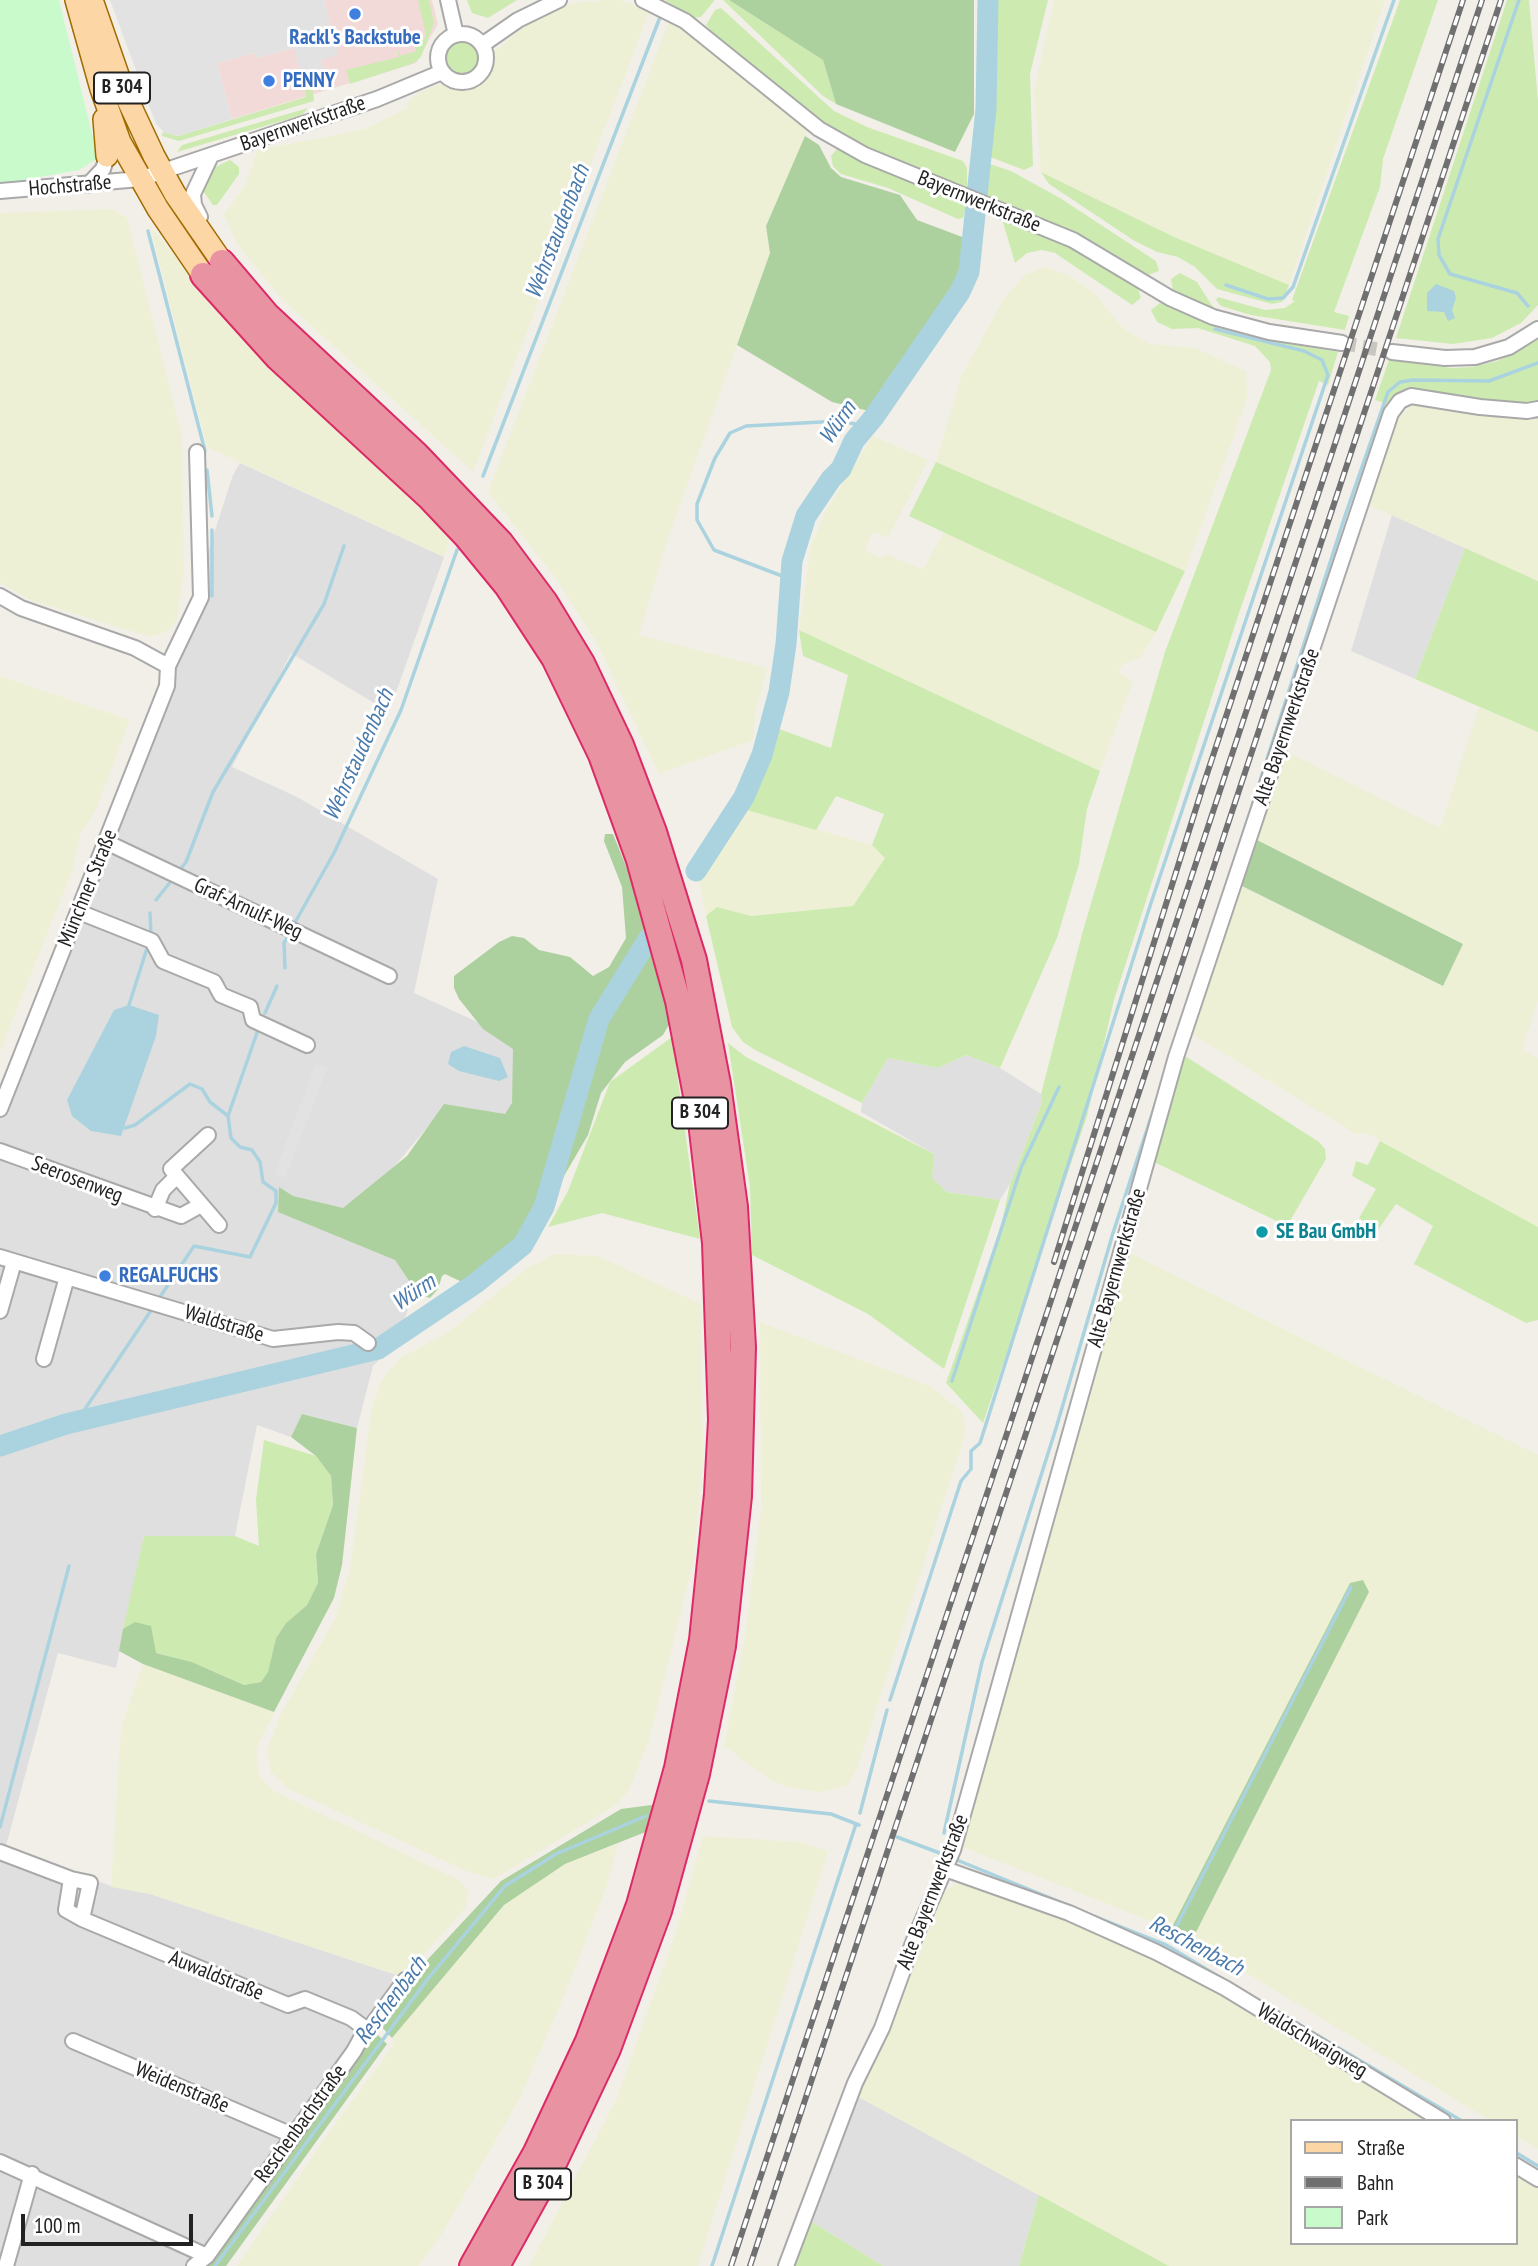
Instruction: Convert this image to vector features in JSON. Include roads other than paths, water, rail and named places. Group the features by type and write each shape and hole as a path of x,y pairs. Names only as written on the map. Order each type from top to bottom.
{"highway":[{"name":"B 304","path":"211,261 278,358 430,498 466,536 519,604 554,658 601,754 639,860 678,1001 703,1134 715,1243 721,1420 717,1494 702,1640 677,1768 639,1905 588,2041 536,2152 472,2266"},
{"name":"B 304","path":"211,261 416,454 501,543 545,602 582,663 621,746 654,832 694,960 718,1084 735,1208 743,1346 739,1496 723,1646 697,1774 659,1912 608,2049 554,2163 497,2266"}],"main road":[{"name":"B 304","path":"76,0 113,124 140,179 211,261"},
{"name":"B 304","path":"92,0 124,92 162,172 211,261"},
{"path":"101,89 107,156"}],"street":[{"path":"447,0 456,35"},
{"path":"482,45 518,20 559,0"},
{"name":"Bayernwerkstraße","path":"649,2 674,14 819,129 865,155 1073,240 1170,298 1213,317 1269,332 1342,344"},
{"path":"468,34 482,45 486,65 477,78 454,81 442,72 439,64 440,48 456,35 468,34"},
{"name":"Bayernwerkstraße","path":"162,172 377,99 442,72"},
{"path":"88,185 103,169 107,156"},
{"path":"211,156 193,194 194,205 207,229 211,261"},
{"path":"140,179 162,172"},
{"name":"Hochstraße","path":"0,191 140,179"},
{"path":"1392,352 1446,359 1475,356 1509,347 1538,329"},
{"name":"Alte Bayernwerkstraße","path":"786,2266 855,2083 882,2028 914,1940 949,1860 1176,1057 1391,413 1400,401 1411,396 1480,407 1527,411 1538,409"},
{"name":"Münchner Straße","path":"0,1109 167,686 167,666 201,597 197,452"},
{"path":"0,596 21,608 135,648 167,666"},
{"name":"Graf-Arnulf-Weg","path":"106,842 389,976"},
{"path":"79,912 149,940 163,961 214,982 220,995 250,1007 253,1020 307,1045"},
{"path":"208,1135 171,1169 219,1225"},
{"name":"Seerosenweg","path":"0,1151 155,1209 181,1216 201,1205"},
{"path":"155,1209 163,1190 177,1176"},
{"name":"Waldstraße","path":"0,1311 7,1260 273,1339 338,1332 354,1333 368,1343"},
{"path":"44,1359 67,1277"},
{"name":"Auwaldstraße","path":"0,1852 71,1879 66,1910 82,1919 288,2005 305,1999 351,2018 366,2029"},
{"name":"Waldschwaigweg","path":"949,1860 1156,1952 1225,1988 1440,2119"},
{"name":"Reschenbachstraße","path":"194,2266 207,2256 354,2051 366,2029 372,2025 405,1980"},
{"path":"351,2018 354,2051"},
{"name":"Weidenstraße","path":"73,2040 292,2135"},
{"path":"0,2162 32,2174 207,2256"},
{"path":"1517,2166 1538,2179"},
{"path":"6,2266 32,2174"}],"water":[{"path":"1436,284 1454,291 1456,298 1452,310 1455,318 1448,321 1444,312 1427,311 1427,293"},
{"path":"129,1005 159,1015 156,1036 121,1136 91,1131 72,1116 67,1100 114,1010"},
{"path":"464,1046 500,1058 508,1077 499,1081 459,1071 448,1064 451,1052"}],"waterway":[{"name":"Würm","path":"696,871 744,797 762,755 779,692 786,644 792,561 806,516 841,469 854,441 874,417 960,292 969,272 986,109 988,0"},
{"path":"1226,285 1268,299 1283,298 1293,287 1394,0"},
{"path":"1519,0 1438,239 1439,255 1450,274 1517,293 1528,306"},
{"name":"Wehrstaudenbach","path":"483,476 662,12"},
{"path":"148,231 205,451"},
{"path":"890,1700 961,1481 971,1469 971,1451 980,1443 1150,906 1328,375 1322,360 1304,351 1215,329"},
{"path":"1234,862 1345,516 1388,392 1400,382 1413,380 1489,381 1538,363"},
{"path":"790,579 714,550 697,520 697,504 715,458 730,433 746,426 840,421 866,426"},
{"path":"207,470 212,516"},
{"path":"212,530 212,596"},
{"path":"179,871 186,862 213,792 324,604 344,546"},
{"name":"Wehrstaudenbach","path":"293,926 334,853 401,710 457,550"},
{"path":"156,900 172,880"},
{"path":"150,913 151,935"},
{"name":"Wehrstaudenbach","path":"285,968 284,943 290,933"},
{"name":"Würm","path":"0,1446 66,1424 378,1349 476,1283 523,1245 544,1207 599,1019 649,938"},
{"path":"129,1005 149,942"},
{"name":"Wehrstaudenbach","path":"265,1013 277,986"},
{"path":"158,1300 194,1246 250,1257 276,1203 276,1191 263,1182 260,1162 252,1150 240,1147 231,1138 228,1116 259,1027"},
{"path":"125,1128 135,1125 190,1084 202,1089 210,1102 228,1116"},
{"path":"952,1381 1021,1168 1059,1087"},
{"path":"944,1833 982,1662 1057,1425 1113,1233 1158,1096"},
{"path":"77,1421 154,1306"},
{"path":"0,1827 69,1566"},
{"path":"1174,1931 1351,1587"},
{"path":"860,1813 887,1710"},
{"name":"Reschenbach","path":"709,1801 831,1814 859,1825"},
{"name":"Reschenbach","path":"215,2266 427,1980 505,1886 556,1854 646,1816"},
{"path":"712,2266 856,1824"},
{"name":"Reschenbach","path":"897,1837 945,1855"},
{"name":"Reschenbach","path":"952,1858 1065,1904"},
{"name":"Reschenbach","path":"1078,1910 1166,1945 1228,1982"},
{"name":"Reschenbach","path":"1241,1990 1459,2119"},
{"name":"Reschenbach","path":"1517,2153 1538,2166"}],"tunnel":[{"path":"1342,343 1392,352"}],"railway":[{"path":"1054,1262 1203,786 1463,0"},
{"path":"731,2266 1482,0"},
{"path":"750,2266 1501,0"}],"place":[{"name":"Rackl's Backstube","path":"355,14"},
{"name":"PENNY","path":"269,81"},
{"name":"SE Bau GmbH","path":"1262,1232"},
{"name":"REGALFUCHS","path":"105,1276"}]}
